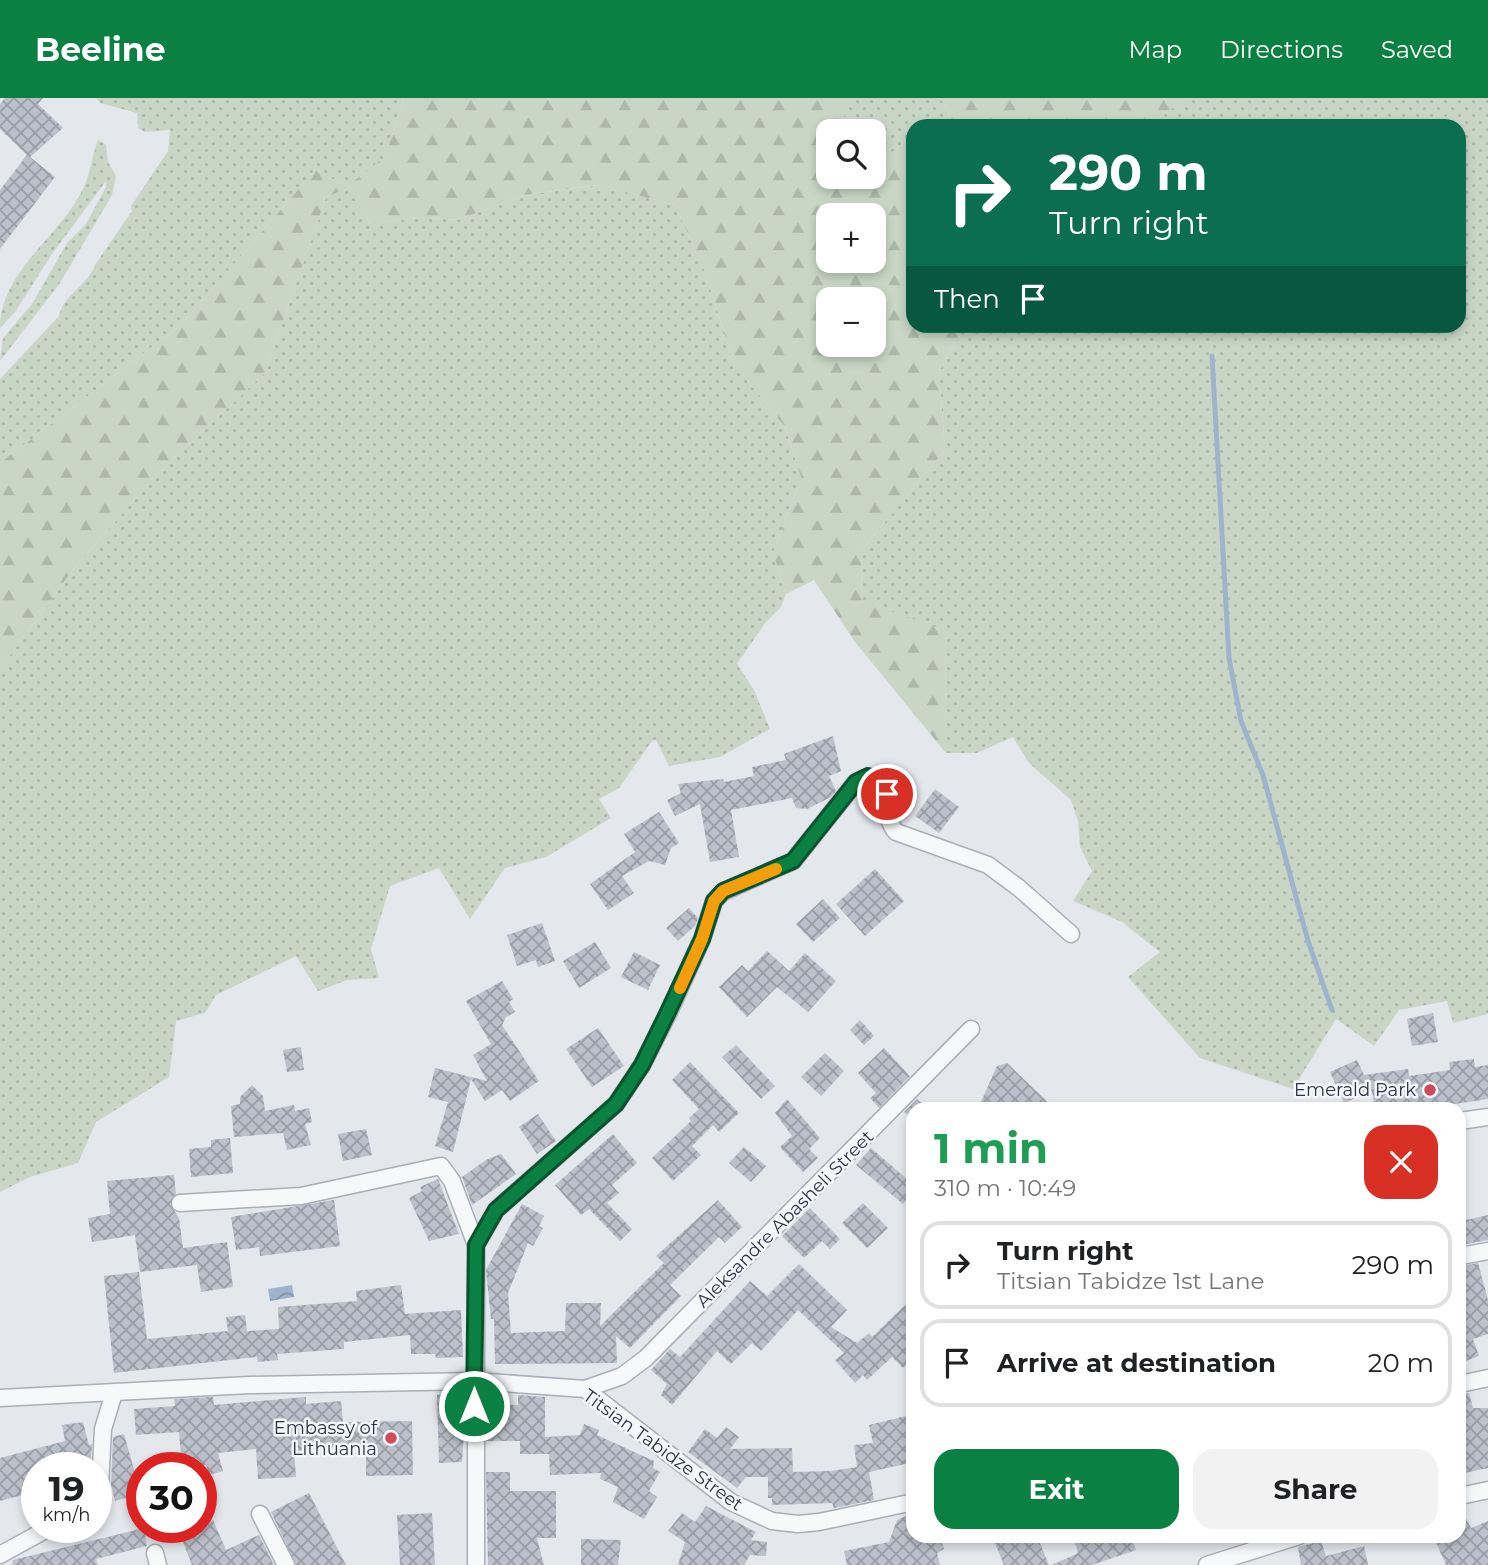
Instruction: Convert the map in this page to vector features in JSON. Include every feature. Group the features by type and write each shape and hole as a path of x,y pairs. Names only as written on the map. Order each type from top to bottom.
{"street":[{"path":"476,1245 496,1210 616,1104 642,1065 667,1014 702,939 714,901 723,891 793,861 856,782 868,776 881,780 887,794 892,827 896,832 988,865 1019,888 1071,934"},
{"name":"Aleksandre Abasheli Street","path":"585,1389 622,1376 646,1358 971,1029"},
{"path":"1466,1120 1488,1117"},
{"path":"180,1203 301,1196 441,1166 452,1181 476,1245 476,1565"},
{"path":"1466,1255 1488,1251"},
{"path":"1466,1383 1488,1378"},
{"name":"Titsian Tabidze Street","path":"0,1398 249,1385 474,1381 585,1389 732,1502 772,1521 797,1524 819,1522 906,1504"},
{"path":"102,1452 103,1429 114,1393"},
{"path":"1466,1495 1488,1490"},
{"path":"260,1514 286,1565"},
{"path":"0,1555 22,1543"},
{"path":"1207,1565 1277,1543"}],"green space":[{"path":"97,98 404,98 385,157 348,187 370,224 426,217 457,220 524,195 599,185 675,205 705,272 734,364 785,427 801,478 773,553 786,594 781,607 765,623 737,664 754,690 770,729 720,757 669,766 656,740 652,741 619,788 599,799 611,818 546,857 505,868 470,919 439,868 390,886 371,949 379,978 347,980 318,991 296,956 216,995 205,1013 176,1021 169,1077 96,1122 78,1163 30,1177 0,1192 0,669 69,575 154,477 265,373 326,198 347,186 315,170 182,324 0,463 0,379 59,316 65,302 92,272 168,151 170,130 145,132 138,128 137,113 100,103"},
{"path":"404,98 849,98 842,119 816,119 816,189 886,189 886,155 906,141 906,333 960,333 939,372 945,450 861,551 862,601 945,630 946,753 855,642 814,580 786,594 773,553 801,478 785,427 734,364 705,272 675,205 598,185 524,195 457,220 426,217 370,224 347,187 326,198 265,373 154,477 69,575 0,669 0,463 182,324 315,170 347,186 385,157"},
{"path":"849,98 940,98 948,110 950,119 906,119 906,141 886,155 886,119 842,119"},
{"path":"940,98 1187,98 1157,119 950,119 948,110"},
{"path":"1187,98 1488,98 1488,1014 1453,1023 1447,1001 1399,1010 1374,1046 1336,1019 1293,1089 1200,1058 1128,977 1160,952 1122,922 1073,901 1092,871 1080,847 1078,821 1071,800 1029,763 1013,737 977,753 946,753 945,631 862,602 861,551 945,450 939,372 960,333 1466,333 1466,119 1157,119"},
{"path":"98,140 106,145 108,162 116,176 112,195 60,283 0,361 3,338 32,304 67,243 86,224 106,187 106,181 52,254 15,312 0,328 10,289 21,271 74,205 84,187"}],"water":[{"path":"292,1285 294,1297 270,1301 268,1289"}],"building":[{"path":"5,98 43,98 38,104 63,128 30,157 55,177 0,249 0,190 27,155 0,129 0,104"},
{"path":"833,736 841,771 829,776 836,791 831,797 807,809 796,808 792,798 731,810 739,857 710,862 700,804 675,816 667,800 681,793 678,784 723,779 724,782 754,776 752,767 786,760 784,754"},
{"path":"935,789 959,807 939,833 915,816"},
{"path":"659,812 679,843 671,848 665,865 649,861 622,876 634,893 608,910 590,884 635,852 624,834"},
{"path":"875,869 904,901 865,936 836,904"},
{"path":"823,899 840,918 813,942 796,924"},
{"path":"689,908 698,918 695,926 678,941 666,928"},
{"path":"542,923 555,961 538,967 536,960 517,966 507,935"},
{"path":"595,942 611,968 579,988 563,961"},
{"path":"767,951 789,971 805,953 836,981 808,1012 777,987 747,1017 719,987 742,965 748,971"},
{"path":"634,952 660,965 648,990 621,977"},
{"path":"502,981 513,999 509,1002 515,1012 506,1017 502,1025 539,1081 510,1101 502,1090 485,1101 471,1079 453,1152 435,1146 448,1102 428,1097 435,1068 487,1081 473,1055 491,1044 466,1001"},
{"path":"1433,1013 1438,1042 1412,1046 1407,1019"},
{"path":"860,1020 874,1036 864,1045 850,1030"},
{"path":"598,1028 624,1066 592,1087 566,1049"},
{"path":"736,1045 775,1086 761,1099 722,1057"},
{"path":"301,1047 304,1070 287,1072 283,1050"},
{"path":"884,1048 910,1076 879,1108 870,1098 876,1093 858,1073"},
{"path":"825,1053 844,1071 821,1096 801,1077"},
{"name":"Emerald Park","path":"1474,1059 1475,1067 1488,1065 1488,1099 1466,1102 1374,1102 1372,1091 1344,1102 1330,1072 1357,1060 1364,1075 1408,1069 1409,1076 1450,1070 1449,1062"},
{"path":"690,1062 739,1113 719,1132 713,1125 692,1146 701,1155 673,1181 652,1158 691,1121 689,1118 699,1109 672,1080"},
{"path":"1007,1063 1048,1102 981,1102 997,1066"},
{"path":"252,1085 263,1096 265,1111 294,1105 295,1111 309,1108 312,1122 305,1124 311,1145 287,1150 283,1133 234,1137 231,1106 240,1104 240,1097"},
{"path":"787,1099 820,1138 809,1149 818,1158 803,1172 780,1147 792,1136 775,1113"},
{"path":"538,1114 556,1141 537,1154 519,1127"},
{"path":"366,1129 372,1155 343,1161 338,1134"},
{"path":"613,1134 637,1163 612,1185 619,1193 607,1203 632,1229 620,1241 589,1209 581,1215 555,1185"},
{"path":"230,1138 233,1173 191,1177 189,1149 211,1147 211,1140"},
{"path":"744,1147 766,1166 751,1182 729,1163"},
{"path":"871,1148 906,1178 906,1201 903,1204 856,1165"},
{"path":"501,1154 516,1174 472,1205 462,1177 486,1160"},
{"path":"174,1175 176,1194 170,1204 179,1218 183,1248 227,1242 233,1287 201,1292 197,1265 140,1272 135,1235 92,1242 88,1218 110,1214 107,1181"},
{"path":"438,1179 459,1234 429,1241 409,1198 422,1191 420,1187"},
{"path":"334,1200 340,1246 260,1256 259,1247 236,1250 231,1217"},
{"path":"718,1200 742,1227 725,1243 719,1237 670,1285 681,1296 630,1348 616,1336 617,1363 495,1364 494,1319 491,1319 486,1270 522,1204 544,1216 539,1226 543,1228 533,1246 528,1243 508,1293 511,1333 565,1331 566,1303 601,1303 600,1326 664,1263 656,1256"},
{"path":"863,1203 888,1228 867,1248 842,1223"},
{"path":"810,1208 840,1239 830,1249 822,1241 804,1258 782,1236"},
{"path":"1488,1215 1488,1240 1466,1244 1466,1220"},
{"path":"1478,1263 1488,1300 1488,1334 1473,1339 1479,1356 1466,1361 1466,1265"},
{"path":"799,1264 847,1310 831,1327 857,1343 869,1333 872,1337 905,1305 906,1365 903,1368 892,1357 867,1380 863,1375 855,1383 835,1360 844,1353 798,1310 761,1351 752,1343 731,1364 717,1351 672,1405 661,1395 667,1384 651,1370 670,1349 680,1357 750,1281 767,1296"},
{"path":"139,1272 147,1339 228,1331 226,1317 245,1315 247,1331 279,1329 278,1307 357,1301 356,1291 401,1285 405,1314 461,1310 463,1357 436,1358 435,1354 411,1354 410,1335 344,1342 344,1349 277,1354 278,1360 258,1362 257,1357 114,1373 104,1276"},
{"path":"1466,1393 1469,1393 1473,1408 1488,1408 1488,1468 1466,1473"},
{"path":"460,1394 460,1404 466,1404 462,1462 439,1463 437,1395"},
{"path":"518,1395 545,1397 545,1437 580,1435 584,1424 599,1430 597,1435 654,1461 653,1468 660,1472 649,1491 657,1497 644,1519 613,1502 618,1487 600,1479 601,1473 550,1475 549,1454 520,1454 520,1441 486,1441 486,1404 518,1405"},
{"path":"213,1397 214,1405 306,1397 306,1404 341,1401 343,1422 412,1421 413,1475 366,1476 366,1445 294,1451 296,1477 258,1479 256,1449 218,1453 223,1471 217,1473 217,1452 181,1452 179,1432 136,1435 134,1409 175,1406 174,1399"},
{"path":"906,1416 906,1464 869,1472 874,1500 834,1508 832,1503 772,1505 772,1498 768,1498 768,1477 746,1477 737,1488 688,1452 705,1429 717,1438 726,1427 739,1437 730,1449 792,1448 793,1472 831,1471 857,1467 854,1445 873,1443 869,1425"},
{"path":"83,1422 89,1445 92,1444 91,1452 23,1452 65,1441 62,1425"},
{"path":"124,1434 129,1452 126,1452 126,1498 115,1501 112,1489 113,1437"},
{"path":"21,1453 21,1495 0,1501 0,1458"},
{"path":"486,1472 510,1472 510,1491 556,1491 556,1538 537,1538 544,1565 488,1565"},
{"path":"309,1493 346,1565 296,1565 271,1512"},
{"path":"706,1506 756,1532 751,1540 767,1542 766,1556 750,1555 744,1565 678,1565 685,1542 668,1531 682,1513 695,1522"},
{"path":"432,1513 435,1565 400,1565 397,1515"},
{"path":"906,1516 906,1543 942,1543 944,1549 937,1553 940,1565 847,1565 844,1551 889,1542 897,1520"},
{"path":"1466,1518 1471,1528 1488,1521 1488,1565 1446,1565 1436,1543 1466,1543"},
{"path":"217,1529 226,1550 259,1535 274,1565 192,1565 183,1543 217,1543"},
{"path":"126,1532 126,1543 146,1543 147,1546 96,1559 98,1565 12,1565 13,1560 83,1543 112,1543 112,1536"},
{"path":"581,1539 621,1540 618,1565 581,1565"},
{"path":"995,1543 1040,1543 1049,1565 1004,1565"},
{"path":"1075,1543 1134,1543 1136,1550 1092,1565 1052,1565 1078,1553"},
{"path":"1322,1543 1326,1556 1364,1546 1368,1565 1301,1565 1298,1547"}],"waterway":[{"path":"1212,356 1229,658 1241,721 1263,775 1308,941 1332,1010"}],"slow traffic":[{"path":"680,988 702,939 714,901 723,891 776,869"}],"place":[{"name":"Emerald Park","path":"1430,1090"},
{"name":"Embassy of Lithuania","path":"391,1438"}],"route":[{"path":"474,1406 476,1245 496,1210 616,1104 642,1065 702,939 714,901 723,891 793,861 856,782 868,776 881,780 887,794"}]}
